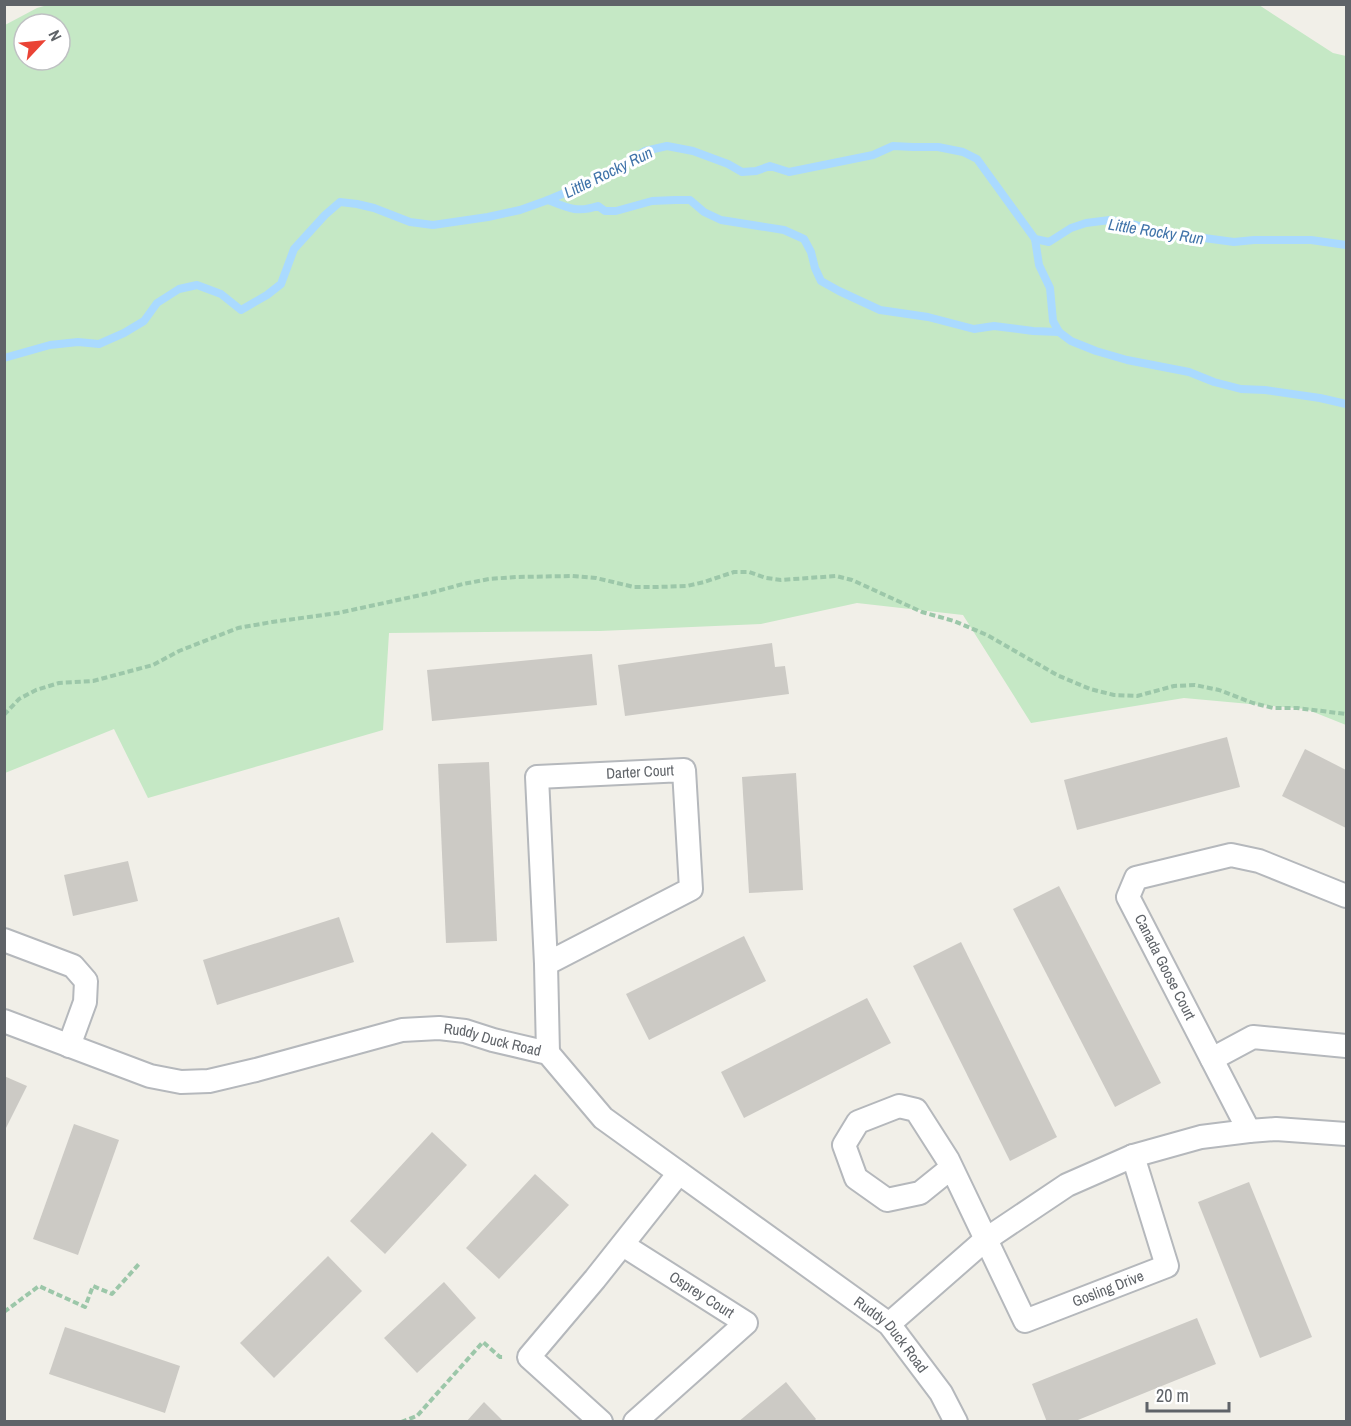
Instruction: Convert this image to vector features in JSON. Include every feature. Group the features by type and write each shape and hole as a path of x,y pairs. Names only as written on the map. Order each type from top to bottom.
{"street":[{"name":"Darter Court","path":"546,964 691,889 684,770 537,777 548,1053"},
{"name":"Canada Goose Court","path":"1249,1131 1128,897 1136,878 1231,855 1259,861 1347,896"},
{"path":"4,940 73,966 86,981 85,1002 69,1046"},
{"name":"Ruddy Duck Road","path":"4,1022 150,1077 181,1082 209,1081 256,1070 402,1030 439,1028 465,1031 548,1053 603,1118 889,1324 941,1394 956,1422"},
{"path":"1212,1059 1253,1037 1347,1046"},
{"name":"Gosling Drive","path":"951,1168 920,1193 887,1200 856,1178 844,1145 858,1122 899,1106 916,1110 948,1160 1025,1321 1167,1266 1133,1156"},
{"path":"889,1324 985,1240 1067,1185 1133,1156 1201,1137 1249,1131 1276,1129 1347,1134"},
{"path":"601,1422 529,1357 623,1245 679,1173"},
{"name":"Osprey Court","path":"623,1245 746,1323 635,1422"}],"path":[{"path":"4,715 19,699 36,690 59,683 93,681 153,665 179,651 238,628 272,621 338,613 430,594 480,580 572,576 596,578 634,587 656,587 687,586 734,572 749,572 781,580 836,576 852,580 922,612 954,621 987,635 1057,675 1090,689 1114,695 1137,696 1174,686 1195,685 1219,690 1273,708 1297,708 1347,714"},
{"path":"4,1312 39,1286 85,1307 93,1286 112,1294 139,1264"},
{"path":"401,1422 417,1416 483,1342 500,1357 529,1357"}],"green space":[{"path":"51,4 1259,5 1333,53 1346,56 1346,725 1306,709 1184,698 1031,723 963,615 857,603 761,624 600,631 389,633 383,730 148,798 114,729 5,773 5,25 12,21 12,72 72,72 72,12 29,12"}],"building":[{"path":"772,643 775,667 785,666 789,694 625,716 618,665"},
{"path":"592,654 597,705 432,721 427,670"},
{"path":"1227,737 1240,787 1077,830 1064,780"},
{"path":"1305,749 1346,770 1346,828 1282,796"},
{"path":"489,762 497,941 446,943 438,764"},
{"path":"796,773 803,890 749,893 742,777"},
{"path":"128,861 138,901 73,916 64,875"},
{"path":"1059,886 1161,1083 1115,1107 1013,909"},
{"path":"339,917 354,962 217,1005 203,960"},
{"path":"744,936 766,981 649,1040 626,994"},
{"path":"961,942 1057,1137 1010,1161 913,966"},
{"path":"867,998 891,1043 744,1118 721,1072"},
{"path":"4,1076 27,1086 4,1132"},
{"path":"74,1124 119,1140 78,1255 33,1239"},
{"path":"432,1132 467,1165 385,1254 350,1221"},
{"path":"535,1174 569,1205 499,1279 466,1248"},
{"path":"1249,1182 1312,1337 1260,1358 1198,1202"},
{"path":"328,1256 362,1291 274,1378 240,1343"},
{"path":"444,1282 476,1318 417,1373 384,1338"},
{"path":"1197,1318 1216,1364 1073,1422 1047,1422 1032,1384"},
{"path":"65,1327 180,1366 165,1413 49,1374"},
{"path":"786,1382 816,1419 813,1422 738,1422"},
{"path":"484,1402 504,1422 466,1422"}],"waterway":[{"name":"Little Rocky Run","path":"4,358 50,345 78,342 99,344 144,321 157,303 179,289 197,285 221,294 241,310 281,284 294,249 340,202 374,208 410,222 433,225 488,217 520,210 548,200 600,178 645,151 667,146 693,151 728,164 742,172 756,171 770,166 789,172 873,155 893,146 938,147 963,152 977,159 1035,239 1049,242 1071,228 1086,223 1110,220 1177,236 1234,242 1311,240 1346,245"},
{"path":"548,200 573,209 598,206 605,211 616,211 652,201 690,200 704,212 721,220 784,230 804,239 821,281 880,310 928,317 974,329 994,326 1059,332"},
{"path":"1035,239 1039,265 1050,288 1053,321 1059,332 1071,341 1127,360 1189,372 1241,389 1265,390 1346,404"}]}
